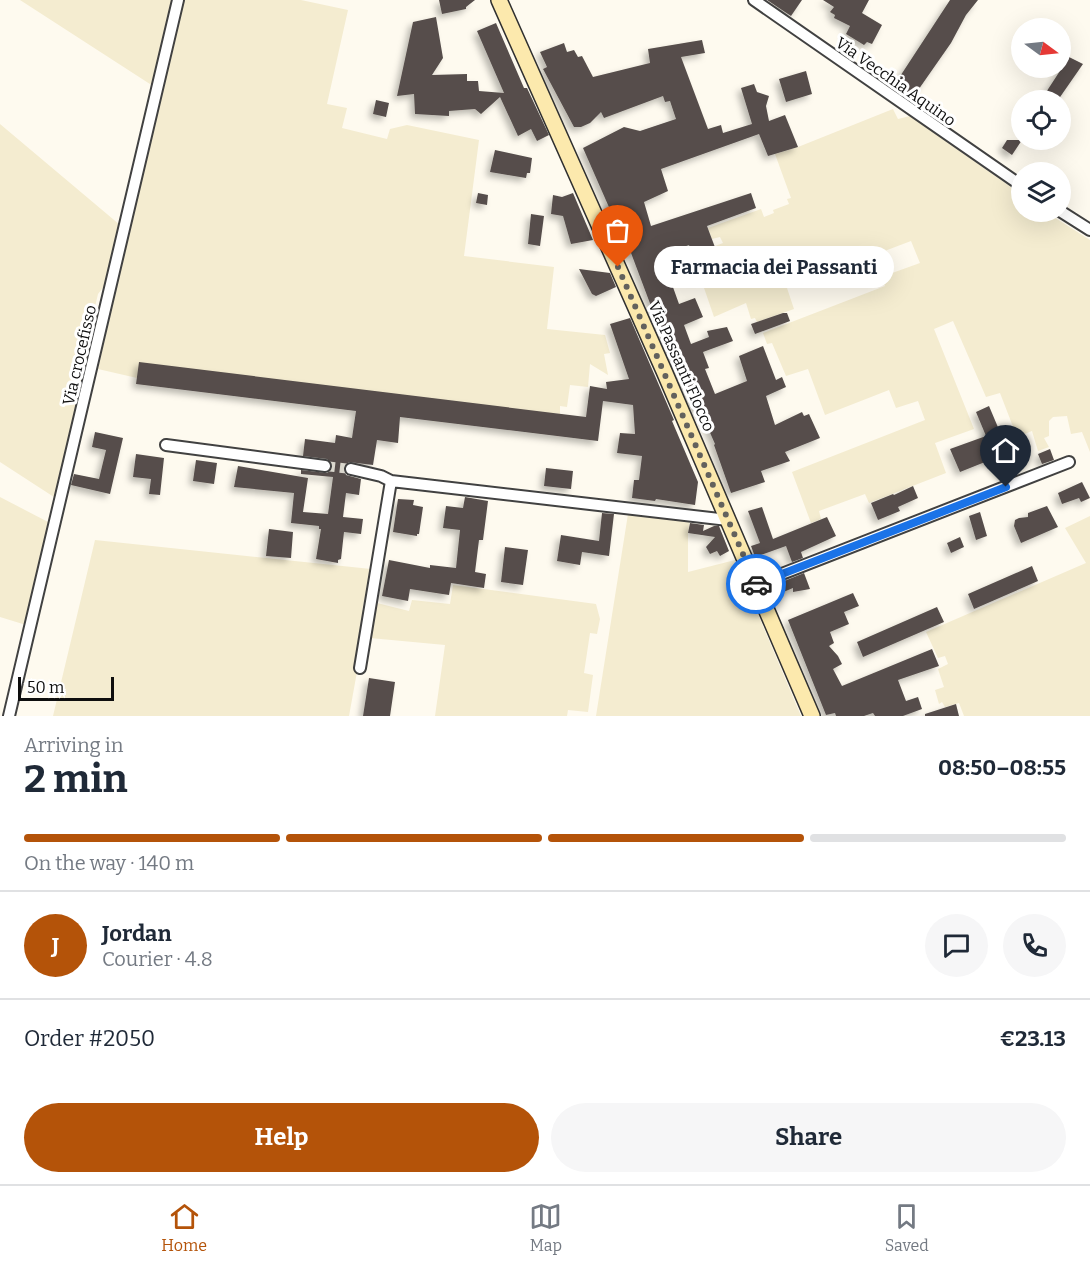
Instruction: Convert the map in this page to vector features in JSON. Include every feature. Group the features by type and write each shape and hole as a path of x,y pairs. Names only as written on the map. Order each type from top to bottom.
{"main road":[{"name":"Via Passanti Flocco","path":"500,0 664,371 812,716"}],"street":[{"name":"Via crocefisso","path":"9,716 178,0"},
{"name":"Via Vecchia Aquino","path":"754,0 1011,178"},
{"path":"1071,218 1090,230"},
{"path":"166,445 325,466"},
{"path":"756,584 1069,462"},
{"path":"351,469 381,476 391,481 728,520"},
{"path":"360,668 391,481"}],"shaded area":[{"path":"20,0 173,0 153,86"},
{"path":"182,0 301,0 348,10 327,104 347,108 342,128 387,139 390,129 407,125 479,140 464,256 554,267 547,329 605,335 610,353 604,354 608,375 590,364 588,387 570,385 567,407 560,406 560,414 137,378 98,369"},
{"path":"893,109 898,119 910,116 1011,187 1011,222 1062,222 1090,240 1090,452 1082,432 1071,434 1067,416 1053,417 1049,421 1049,436 1044,438 1049,447 1038,451 1032,431 1017,437 1000,393 986,397 953,321 934,329 974,429 935,443 946,473 869,503 865,494 819,511 821,519 811,523 792,472 925,420 918,401 896,408 889,390 825,415 808,369 786,376 772,343 767,344 763,333 885,286 881,277 920,263 911,241 787,288 794,309 757,322 755,318 751,319 746,303 714,317 703,285 708,269 706,263 719,258 715,246 723,243 720,237 712,239 708,228 761,209 764,217 774,213 773,210 789,204 787,199 791,198 775,154"},
{"path":"0,124 120,225 105,285 98,294 94,311 98,325 57,499 0,462"},
{"path":"0,497 50,523 26,625 0,617"},
{"path":"628,514 690,519 688,572 735,560 801,716 596,716"},
{"path":"1090,516 1090,716 964,716 959,703 945,707 942,702 939,704 935,690 944,687 938,669 948,664 945,656 938,658 926,632 1086,563 1065,528"},
{"path":"95,540 371,569 362,610 368,611 349,716 53,716"},
{"path":"453,585 596,604 600,619 597,634 590,633 584,673 593,675 588,712 568,710 567,716 435,716 445,645 370,638 375,611 373,602 409,611 412,600 450,604"}],"building":[{"path":"439,0 475,0 466,9 442,14"},
{"path":"767,0 802,0 791,16"},
{"path":"823,0 869,0 862,13 882,25 872,44 867,42 864,45 846,34 850,26 834,18 835,15 830,12 834,7"},
{"path":"950,0 978,0 914,96 895,84"},
{"path":"436,17 443,58 432,75 467,74 467,81 478,81 479,91 504,93 477,31 496,23 524,88 527,88 549,135 537,141 531,129 518,136 500,97 481,114 475,109 449,111 449,116 415,114 414,94 397,96 413,22"},
{"path":"702,40 705,53 681,57 708,129 721,125 723,133 752,124 741,88 754,84 757,92 769,96 766,106 769,121 785,115 798,147 768,156 759,134 661,169 668,191 644,202 651,226 751,193 756,208 707,226 719,258 697,266 689,245 665,254 670,269 671,275 669,276 679,304 695,298 703,317 684,325 691,344 709,337 707,331 727,327 733,341 703,352 709,368 705,369 715,394 747,381 739,356 763,346 776,380 782,377 786,387 766,396 775,425 802,412 804,416 809,414 820,438 785,452 790,461 761,471 765,482 731,493 715,444 700,410 696,412 654,314 622,229 619,230 583,148 624,127 640,131 676,119 670,101 665,102 663,96 604,118 601,112 590,123 574,127 543,69 547,67 540,52 564,43 567,52 574,50 578,57 582,56 593,77 650,63 648,49"},
{"path":"1071,58 1083,64 1065,90 1048,90 1055,78 1071,78"},
{"path":"806,71 812,94 786,102 779,79"},
{"path":"376,100 389,103 386,117 373,114"},
{"path":"1007,140 1011,140 1011,150 1015,150 1012,155 1002,148"},
{"path":"495,150 532,158 530,173 527,173 526,178 490,172"},
{"path":"478,193 488,195 487,205 476,203"},
{"path":"573,193 593,240 571,244 563,216 551,214 553,195 562,197"},
{"path":"531,214 544,216 540,246 528,244"},
{"path":"703,264 707,274 693,279 689,269"},
{"path":"579,269 610,273 616,287 596,296 592,294"},
{"path":"787,313 790,321 755,334 751,324"},
{"path":"630,318 698,482 695,505 632,498 634,480 639,480 642,456 617,453 620,433 635,434 633,405 603,401 598,441 400,417 398,443 377,440 373,465 349,462 344,467 346,475 361,479 359,495 346,493 343,517 363,519 361,534 344,532 341,559 338,563 316,559 321,529 319,526 291,523 294,493 234,487 238,466 308,478 303,512 328,514 333,477 301,474 301,470 327,473 331,470 332,464 327,459 303,456 305,439 335,443 336,435 352,438 356,411 136,384 139,362 586,417 590,386 607,389 606,382 629,379 610,324"},
{"path":"989,406 1016,470 1005,474 1001,463 997,464 995,458 960,472 950,449 986,436 976,412"},
{"path":"95,432 123,438 110,494 71,485 74,474 99,479 106,450 92,447"},
{"path":"1050,449 1054,460 1042,464 1038,454"},
{"path":"136,454 164,458 160,495 149,494 151,479 133,477"},
{"path":"196,460 217,463 214,484 193,481"},
{"path":"546,468 573,471 571,489 544,486"},
{"path":"1082,482 1090,498 1081,502 1079,498 1062,504 1058,493"},
{"path":"913,486 918,498 898,507 900,511 878,520 871,503"},
{"path":"465,497 488,501 483,540 479,540 475,572 486,574 484,588 451,583 449,595 410,589 408,601 382,596 389,560 430,568 430,565 456,568 460,530 443,528 446,506 463,508"},
{"path":"398,499 414,500 413,505 423,507 417,536 393,532"},
{"path":"1047,506 1058,527 1021,543 1014,526 1015,520 1028,517 1028,513"},
{"path":"762,507 773,539 827,517 836,536 801,552 803,558 792,562 786,546 755,557 751,546 760,543 748,511"},
{"path":"980,512 987,536 976,540 969,516"},
{"path":"602,513 614,514 609,556 582,552 580,565 557,561 561,535 599,541"},
{"path":"690,523 704,525 703,531 719,526 729,551 720,556 717,551 710,554 706,547 715,537 688,533"},
{"path":"269,529 293,532 291,558 266,556"},
{"path":"960,537 964,547 951,553 947,543"},
{"path":"505,547 528,550 523,585 501,582"},
{"path":"1032,566 1038,581 974,609 968,594"},
{"path":"804,573 810,589 793,592 793,588 781,593 777,584"},
{"path":"853,593 859,606 844,612 849,624 830,632 834,643 829,646 842,664 833,669 842,686 932,649 939,666 898,680 906,701 918,697 922,709 903,716 875,716 873,713 864,716 836,716 835,713 826,715 788,620"},
{"path":"937,607 944,622 863,657 857,642"},
{"path":"369,678 395,682 390,716 363,716"},
{"path":"956,704 959,716 925,716 925,714"}],"tunnel":[{"path":"325,466 351,469"}],"way so far":[{"path":"618,267 756,584"}],"place":[{"name":"Farmacia dei Passanti","path":"618,267"}],"route":[{"path":"756,584 1006,487"}]}
